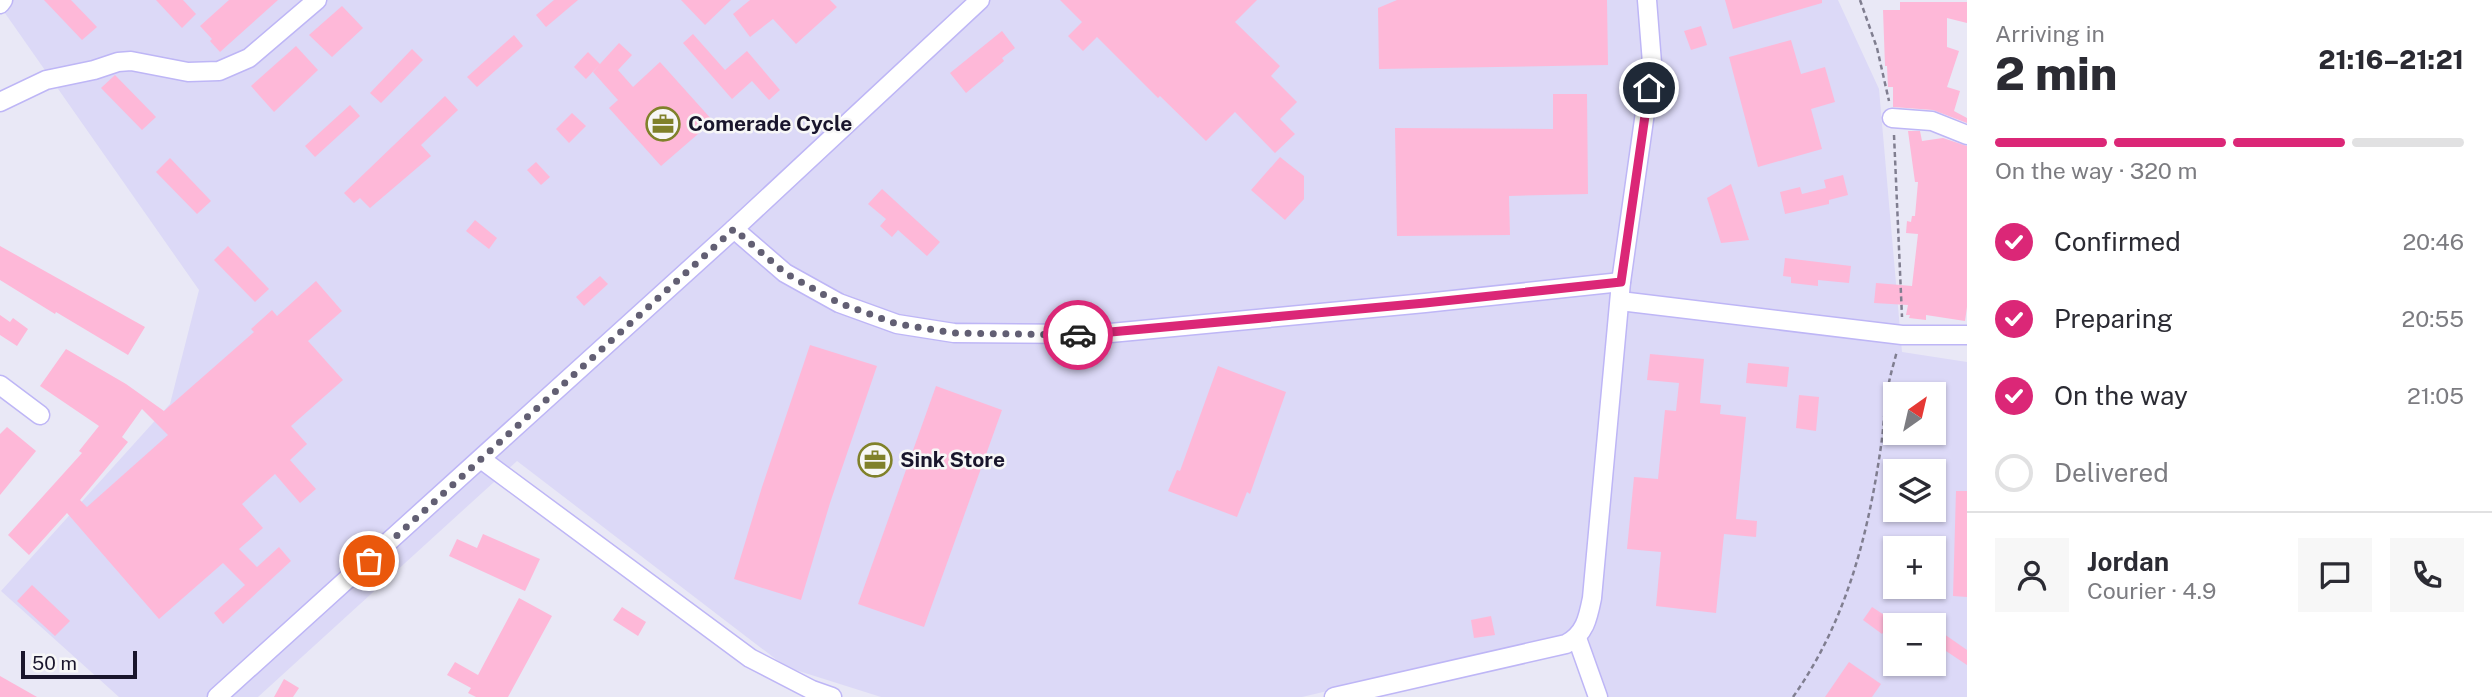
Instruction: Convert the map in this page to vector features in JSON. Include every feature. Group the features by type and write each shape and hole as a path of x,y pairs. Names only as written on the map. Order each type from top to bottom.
{"street":[{"path":"0,102 46,80 118,62 131,61 188,72 219,71 249,58 317,0"},
{"path":"217,697 734,229 980,0"},
{"path":"1334,697 1566,644 1577,638 1586,626 1592,598 1621,282 1652,63 1647,0"},
{"path":"1892,118 1932,121 1967,135"},
{"path":"734,229 785,273 839,303 897,324 954,333 1100,334 1621,282"},
{"path":"1620,301 1902,335 1967,335"},
{"path":"0,385 40,415"},
{"path":"481,459 750,658 812,690 832,697"},
{"path":"1577,638 1598,697"}],"path":[{"path":"1794,697 1820,655 1843,607 1857,563 1881,446 1887,389 1902,335 1898,192 1892,118 1877,48 1860,0"}],"shaded area":[{"path":"0,0 1838,0 1879,89 1902,352 1967,362 1967,697 1606,697 1586,630 1302,697 881,697 786,667 517,461 258,697 119,697 1,591 170,404 199,290 0,6"}],"building":[{"path":"44,0 71,0 97,27 82,40"},
{"path":"156,0 183,0 196,14 182,28"},
{"path":"229,0 278,0 220,52 200,26"},
{"path":"554,0 578,0 546,27 536,15"},
{"path":"681,0 731,0 705,25"},
{"path":"750,0 830,0 837,7 796,44 773,19 750,37 733,14"},
{"path":"1060,0 1257,0 1235,22 1280,66 1271,76 1297,102 1280,119 1295,134 1275,153 1235,112 1206,141 1097,37 1083,51 1068,36 1082,22"},
{"path":"1397,0 1607,0 1608,65 1379,69 1378,8"},
{"path":"1725,0 1822,0 1822,3 1733,29"},
{"path":"1900,2 1967,2 1967,23 1947,18 1947,47 1959,51 1947,87 1960,91 1954,111 1967,118 1967,123 1933,110 1893,107 1893,87 1888,87 1885,66 1883,10 1900,10"},
{"path":"342,6 363,28 332,57 309,35"},
{"path":"1701,26 1707,45 1691,50 1684,31"},
{"path":"1002,31 1015,48 1002,58 1004,61 966,93 950,73"},
{"path":"693,34 725,70 747,51 780,90 769,100 752,81 732,99 683,43"},
{"path":"514,35 523,46 477,87 467,77"},
{"path":"1791,40 1801,74 1825,67 1835,102 1811,109 1822,149 1758,167 1729,57"},
{"path":"619,43 632,55 618,70 633,87 660,62 713,121 661,166 609,108 618,100 593,72"},
{"path":"296,46 318,70 274,112 251,86"},
{"path":"412,49 423,60 381,103 370,93"},
{"path":"588,52 600,64 586,79 574,67"},
{"path":"115,75 156,117 142,130 101,88"},
{"path":"1553,94 1587,94 1588,194 1509,196 1510,235 1397,236 1395,128 1553,129"},
{"path":"445,96 458,110 421,145 431,156 370,208 360,198 354,203 344,193"},
{"path":"350,105 360,116 315,157 305,146"},
{"path":"572,113 586,126 569,143 556,129"},
{"path":"1908,131 1920,131 1922,141 1943,138 1967,146 1965,321 1926,315 1926,320 1909,318 1910,315 1906,315 1908,305 1874,303 1876,283 1912,286 1918,234 1906,233 1907,221 1911,222 1912,216 1915,216 1918,182 1915,182"},
{"path":"1280,157 1304,176 1304,199 1285,220 1251,190"},
{"path":"170,158 211,201 197,214 156,172"},
{"path":"536,162 550,177 541,185 527,170"},
{"path":"1843,175 1848,195 1829,200 1829,204 1785,214 1780,192 1800,187 1802,194 1826,188 1824,180"},
{"path":"1731,184 1749,240 1721,243 1707,198"},
{"path":"882,189 940,242 927,256 898,230 892,237 880,226 886,219 868,204"},
{"path":"475,220 497,238 489,249 466,231"},
{"path":"0,246 145,327 128,355 0,280"},
{"path":"228,246 269,289 255,302 214,260"},
{"path":"1785,258 1851,266 1849,283 1818,280 1818,286 1791,283 1791,277 1783,276"},
{"path":"600,276 608,284 584,306 576,297"},
{"path":"316,281 342,311 308,341 343,380 291,426 307,444 290,460 316,489 300,503 275,474 242,504 263,528 239,549 257,567 279,547 291,561 223,624 214,613 245,585 223,563 159,619 67,513 29,555 8,535 82,453 79,451 99,426 40,386 66,349 126,384 164,411 254,332 251,329 272,310 277,316","holes":["142,409 168,435 87,507 80,500 128,442 122,437"]},
{"path":"0,315 10,322 13,318 28,329 17,346 0,335"},
{"path":"810,345 877,366 830,503 801,600 734,579"},
{"path":"1650,354 1704,359 1700,403 1721,405 1720,414 1746,417 1736,519 1757,521 1756,537 1724,534 1716,613 1656,606 1661,552 1627,549 1634,477 1658,479 1665,410 1676,411 1679,383 1647,380"},
{"path":"1748,363 1789,367 1787,387 1746,383"},
{"path":"1218,366 1286,392 1250,494 1247,492 1237,517 1168,491 1177,470 1180,471"},
{"path":"936,386 1002,410 924,627 858,604"},
{"path":"1799,395 1819,397 1816,431 1796,428"},
{"path":"7,427 36,451 0,495 0,434"},
{"path":"1956,491 1967,491 1967,597 1953,596"},
{"path":"483,534 540,559 525,591 449,556 457,539 477,548"},
{"path":"32,585 70,621 55,636 17,601"},
{"path":"519,598 552,616 508,697 476,697 468,693 471,688 447,675 455,662 478,675"},
{"path":"622,607 646,622 638,636 613,620"},
{"path":"1872,607 1883,614 1883,633 1882,634 1863,620"},
{"path":"1491,616 1495,635 1474,638 1471,620"},
{"path":"1946,635 1967,650 1967,665 1946,651"},
{"path":"1849,662 1881,684 1872,697 1825,697"},
{"path":"0,676 37,697 0,697"},
{"path":"284,679 299,688 293,697 274,697"}],"way so far":[{"path":"369,561 734,229 785,273 839,303 897,324 954,333 1078,335"}],"place":[{"name":"Comerade Cycle","path":"663,124"},
{"name":"Sink Store","path":"875,460"}],"route":[{"path":"1078,335 1621,282 1649,88"}]}
